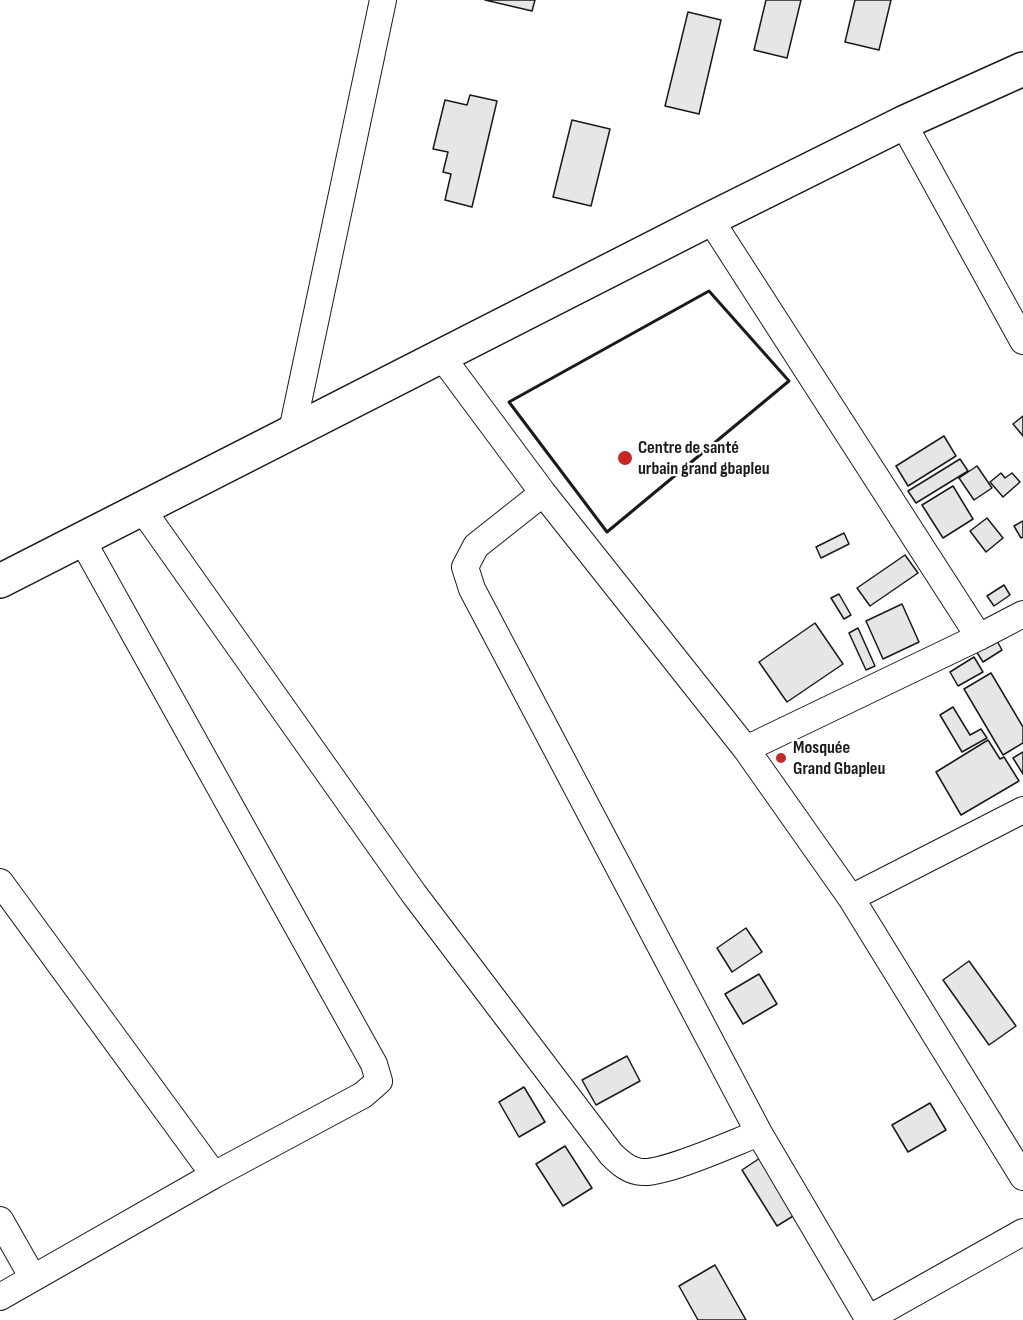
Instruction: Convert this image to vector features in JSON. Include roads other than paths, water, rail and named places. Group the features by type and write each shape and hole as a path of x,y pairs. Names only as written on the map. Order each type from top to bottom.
{"main road":[{"path":"0,581 710,219 903,123 1023,69"}],"street":[{"path":"292,431 382,0"},
{"path":"903,123 1023,341"},
{"path":"710,219 979,637"},
{"path":"442,357 543,493 746,749 851,898 1023,1177"},
{"path":"543,493 476,546 465,567 472,589 759,1133 868,1319 1023,1232"},
{"path":"142,509 414,894 611,1154 623,1166 642,1173 662,1169 759,1133"},
{"path":"0,1297 213,1175 363,1095 379,1081 374,1064 81,538"},
{"path":"746,749 1023,615"},
{"path":"851,898 1023,810"},
{"path":"0,882 213,1175"},
{"path":"0,1220 33,1278"}],"place":[{"name":"Centre de santé urbain grand gbapleu","path":"625,458"},
{"name":"Mosquée Grand Gbapleu","path":"781,758"}]}
